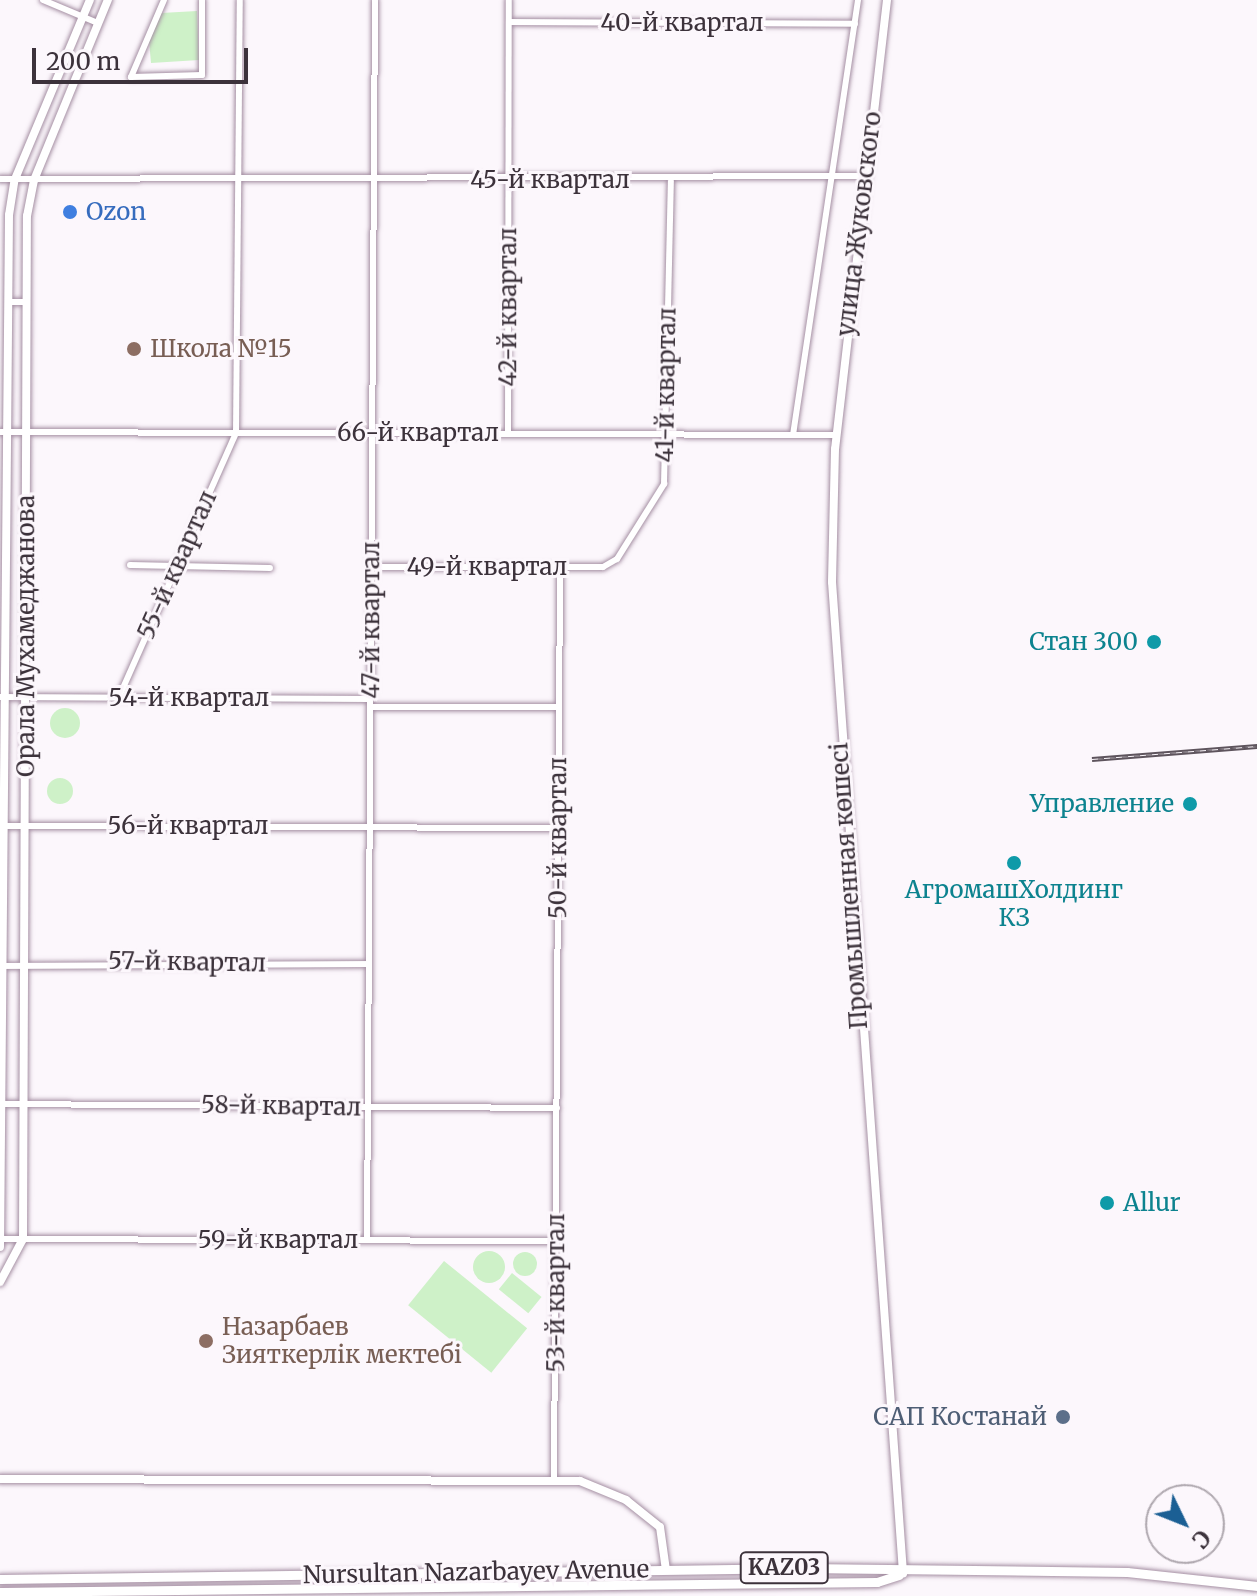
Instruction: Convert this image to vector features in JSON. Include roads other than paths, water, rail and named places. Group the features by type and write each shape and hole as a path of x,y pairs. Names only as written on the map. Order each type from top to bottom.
{"main road":[{"name":"Nursultan Nazarbayev Avenue","path":"0,1579 666,1570 903,1574 1127,1572 1257,1586"},
{"path":"666,1570 667,1583"},
{"name":"Nursultan Nazarbayev Avenue","path":"0,1592 877,1582 903,1574"}],"street":[{"path":"43,0 98,23"},
{"name":"Орала Мухамеджанова","path":"2,1241 7,826 4,432 15,179 90,0"},
{"name":"Орала Мухамеджанова","path":"0,1282 23,1239 27,302 34,180 108,0"},
{"path":"164,0 131,77 202,75 202,0"},
{"path":"236,433 240,0"},
{"name":"47-й квартал","path":"367,1240 375,0"},
{"name":"42-й квартал","path":"508,434 509,0"},
{"path":"793,435 858,0"},
{"name":"улица Жуковского","path":"835,449 861,176 887,0"},
{"name":"40-й квартал","path":"509,22 855,24"},
{"name":"45-й квартал","path":"0,179 671,181 861,176"},
{"name":"41-й квартал","path":"603,567 617,559 658,502 665,434 671,181"},
{"path":"9,302 27,302"},
{"name":"66-й квартал","path":"4,432 836,435"},
{"name":"55-й квартал","path":"119,697 236,433"},
{"name":"Промышленная көшесі","path":"835,449 839,741 903,1574"},
{"path":"130,565 270,568"},
{"name":"49-й квартал","path":"371,567 603,567"},
{"name":"50-й квартал","path":"557,1108 560,568"},
{"name":"54-й квартал","path":"4,697 559,707"},
{"name":"56-й квартал","path":"7,826 559,828"},
{"name":"57-й квартал","path":"3,966 24,961 369,964"},
{"name":"58-й квартал","path":"3,1104 557,1108"},
{"name":"53-й квартал","path":"554,1479 557,1108"},
{"name":"59-й квартал","path":"2,1241 556,1241"},
{"path":"0,1479 554,1479 602,1488 647,1514 666,1543 666,1570"}],"railway":[{"path":"1092,759 1257,746"}],"place":[{"name":"Ozon","path":"70,212"},
{"name":"Школа №15","path":"134,349"},
{"name":"Стан 300","path":"1154,642"},
{"name":"Управление","path":"1190,804"},
{"name":"АгромашХолдинг КЗ","path":"1014,863"},
{"name":"Allur","path":"1107,1203"},
{"name":"Назарбаев Зияткерлік мектебі","path":"206,1341"},
{"name":"САП Костанай","path":"1063,1417"}]}
